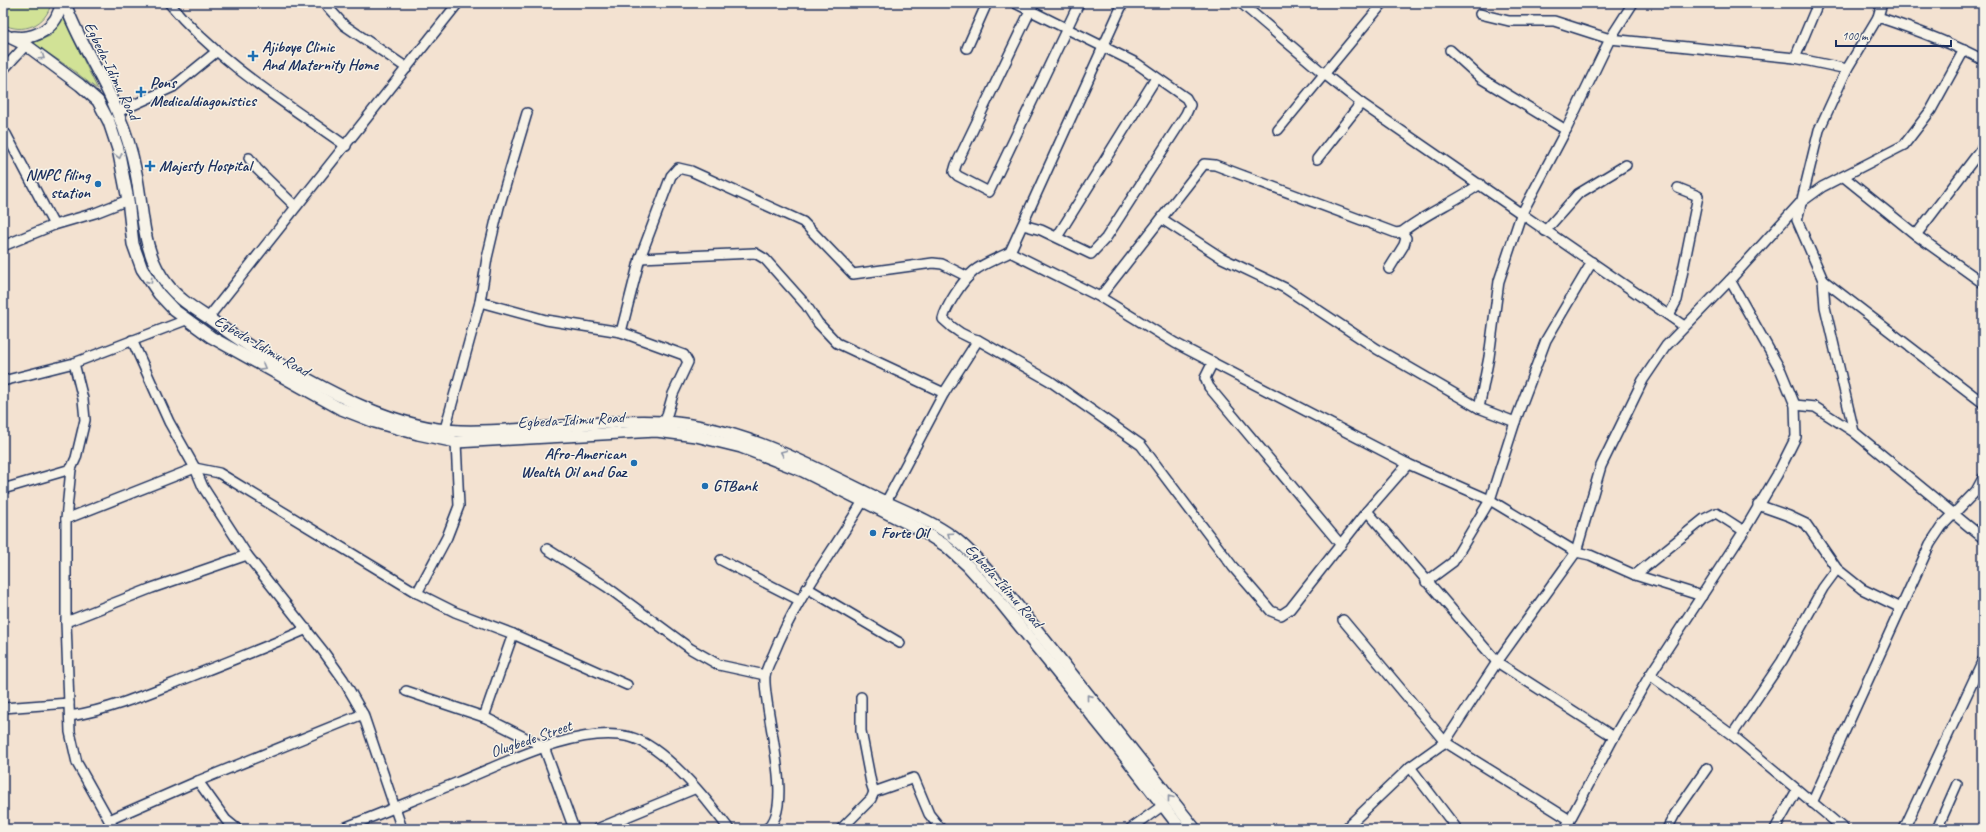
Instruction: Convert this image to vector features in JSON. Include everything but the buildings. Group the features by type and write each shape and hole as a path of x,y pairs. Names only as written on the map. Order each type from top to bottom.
{"main road":[{"path":"6,36 25,39 40,34 52,24 60,10 61,3"},
{"name":"Egbeda-Idimu Road","path":"65,3 71,23 118,112 137,176 147,244 155,266 168,286 187,304 245,344 309,380 350,400 406,422 445,429 553,432 656,431 696,436 741,447 796,468 919,529 946,546 968,566 997,598 1116,745 1181,829"},
{"name":"Egbeda-Idimu Road","path":"6,36 26,45 80,85 98,101 109,122 118,149 128,200 133,244 142,269 159,294 186,320 239,354 339,408 375,422 456,442 665,422 724,431 757,442 805,463 923,519 948,534 980,562 1005,590 1195,829"},
{"path":"239,354 245,344"}],"street":[{"path":"168,3 184,22 216,52 346,146"},
{"path":"324,3 344,25 407,68"},
{"path":"208,318 458,3"},
{"path":"967,48 987,3"},
{"path":"1015,3 1033,7 1067,29 1136,63 1186,98 1190,104 1186,114 1100,246 1091,254 1057,237 1023,225"},
{"path":"1033,7 956,165 954,172 958,176 990,192 1079,3"},
{"path":"1123,3 1010,252 975,270 968,277 945,311 943,319 950,326 967,337 978,340 1050,381 1141,445 1233,566 1271,611 1281,615 1290,609 1367,511 1408,464"},
{"path":"1241,3 1361,103 1684,326"},
{"path":"1278,130 1383,3"},
{"path":"1479,408 1490,356 1499,281 1521,214 1566,130 1610,39 1633,3"},
{"path":"1795,58 1818,3"},
{"path":"1854,432 1825,307 1823,280 1797,220 1819,130 1847,69 1878,17 1882,3"},
{"path":"1480,14 1509,21 1554,21 1610,39 1795,58 1847,69"},
{"path":"1878,17 1920,31 1983,60"},
{"path":"3,70 26,45"},
{"path":"1450,50 1482,79 1566,130"},
{"path":"1345,829 1410,767 1444,742 1497,662 1576,552 1601,466 1643,380 1666,346 1730,280 1800,203 1822,187 1904,145 1932,110 1964,50"},
{"path":"118,112 173,87 216,52"},
{"path":"1057,237 1156,78"},
{"path":"1317,159 1361,103"},
{"path":"445,429 480,302 487,258 499,207 527,113"},
{"path":"6,134 54,225"},
{"path":"1916,235 1983,147"},
{"path":"249,158 257,169 296,206"},
{"path":"1100,297 1162,219 1197,171 1204,164 1215,165 1386,230 1402,232 1430,212 1461,197 1480,184"},
{"path":"1545,230 1578,194 1626,165"},
{"path":"621,332 640,258 671,176 678,168 691,171 803,222 853,274 933,263 942,264 968,277"},
{"path":"1844,177 1916,235 1983,284"},
{"path":"1669,316 1677,300 1698,196 1678,188"},
{"path":"3,246 54,225 95,213 128,200"},
{"path":"1162,219 1222,258 1285,288 1377,349 1479,408 1515,422"},
{"path":"1389,269 1404,245 1406,238 1402,232"},
{"path":"1010,252 1100,297 1175,343 1408,464 1490,500 1576,552 1590,555 1635,575 1702,596"},
{"path":"640,258 755,253 764,259 806,305 818,323 837,343 944,393"},
{"path":"1426,582 1453,562 1490,500 1515,422 1546,340 1592,262"},
{"path":"1565,829 1614,737 1650,674 1744,531 1777,475 1796,437 1794,405 1782,371 1730,280"},
{"path":"1823,280 1983,403"},
{"path":"480,302 546,320 621,332 687,358 688,362 673,394 665,422"},
{"path":"3,381 74,363 186,320"},
{"path":"132,340 169,422 195,468 203,487 247,555 307,629 343,679 363,714 402,829"},
{"path":"886,502 944,393 978,340"},
{"path":"1213,362 1205,378 1209,387 1341,545"},
{"path":"74,363 84,399 85,420 76,458 71,469 66,519 66,622 70,732 77,763 114,829"},
{"path":"1794,405 1815,407 1854,432 1953,516 1983,538"},
{"path":"417,593 447,537 459,506 456,442"},
{"path":"66,519 195,468 220,473 417,593 456,612 513,634 626,685"},
{"path":"3,489 71,469"},
{"path":"1812,803 1930,544 1942,526 1976,491 1983,478"},
{"path":"766,829 770,826 776,814 779,792 779,771 765,675 779,640 799,600 864,501"},
{"path":"1758,505 1806,524 1837,568 1862,589 1901,608"},
{"path":"1367,511 1426,582 1497,662 1614,737"},
{"path":"1635,575 1704,519 1716,513 1744,531"},
{"path":"547,549 607,587 691,649 718,665 765,675"},
{"path":"66,622 152,588 247,555"},
{"path":"721,560 799,600"},
{"path":"1732,735 1782,661 1822,588 1837,568"},
{"path":"807,588 900,643"},
{"path":"1343,620 1444,742 1570,820"},
{"path":"70,716 96,712 137,698 241,658 307,629"},
{"path":"484,717 513,634"},
{"path":"1904,829 1983,660"},
{"path":"1650,674 1732,735 1844,829"},
{"path":"406,691 484,717 544,747 574,829"},
{"path":"841,829 871,799 874,792 861,731 861,698"},
{"path":"3,708 69,703"},
{"path":"109,820 198,781 363,714"},
{"name":"Olugbede Street","path":"341,829 544,747 582,737 612,735 630,737 654,749 677,770 729,829"},
{"path":"1410,767 1457,829"},
{"path":"1667,829 1675,814 1707,768"},
{"path":"874,792 914,778 929,814 941,829"},
{"path":"198,781 226,820 237,829"},
{"path":"1937,829 1957,784"},
{"path":"596,829 694,789"},
{"path":"1775,829 1797,790"},
{"path":"1130,829 1162,806"},
{"path":"1830,829 1836,821"}],"green space":[{"path":"3,3 51,3 49,11 39,22 33,26 18,28 3,24"},
{"path":"62,15 98,90 73,70 33,43 50,36"}],"place":[{"name":"Ajiboye Clinic And Maternity Home","path":"253,56"},
{"name":"Pons Medicaldiagonistics","path":"141,92"},
{"name":"Majesty Hospital","path":"150,166"},
{"name":"NNPC filing station","path":"98,184"},
{"name":"Afro-American Wealth Oil and Gaz","path":"634,463"},
{"name":"GTBank","path":"705,486"},
{"name":"Forte Oil","path":"873,533"}]}
